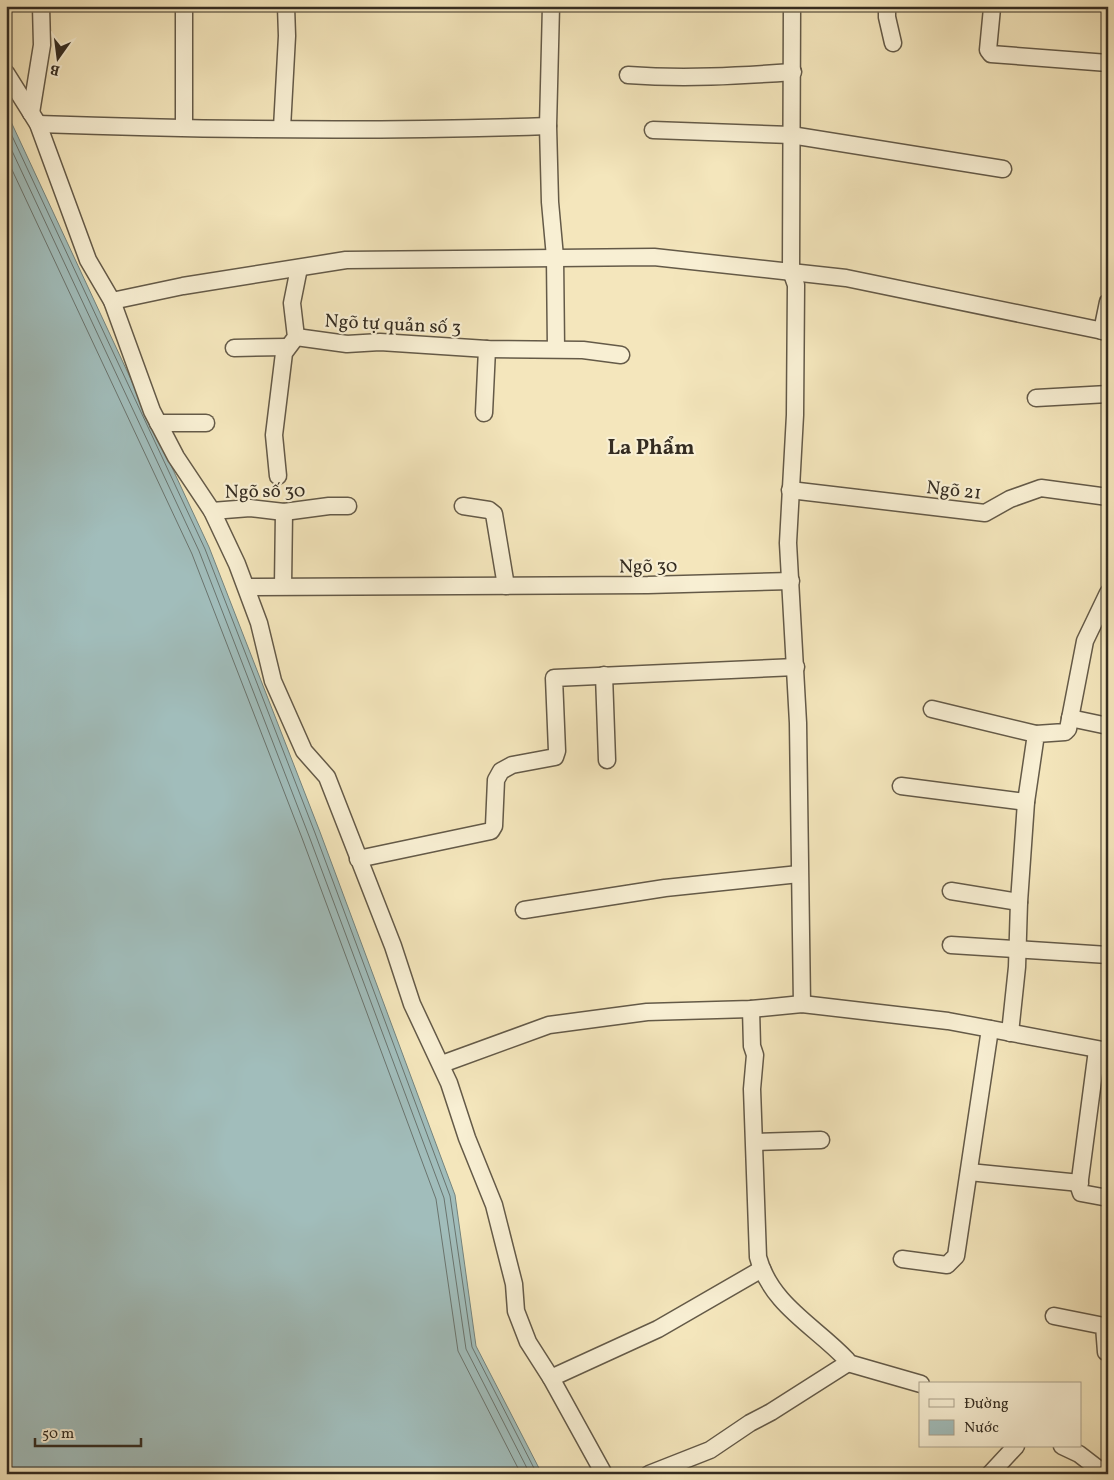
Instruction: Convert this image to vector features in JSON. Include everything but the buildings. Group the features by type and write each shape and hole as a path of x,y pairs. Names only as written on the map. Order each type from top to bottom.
{"street":[{"path":"35,118 42,45 41,6"},
{"path":"184,6 184,128"},
{"path":"282,128 287,36 286,6"},
{"path":"551,6 548,126 550,202 555,257 556,349"},
{"path":"792,6 791,271 796,285 795,415 788,543 796,667 802,1004"},
{"path":"887,6 887,18 893,42"},
{"path":"992,8 988,50 991,54 1108,63"},
{"path":"6,72 35,118 88,260 112,301 152,412 176,457 212,511 247,587 259,623 273,681 304,751 327,777 393,946 412,1004 442,1064 467,1138 494,1205 510,1265 516,1311 528,1342 551,1378 604,1474"},
{"path":"628,75 666,78 793,72"},
{"path":"35,118 184,128 450,130 548,126"},
{"path":"653,130 791,135 1003,169"},
{"path":"112,301 183,286 346,260 654,257 846,278 1105,332 1108,302"},
{"path":"278,476 274,435 284,353 291,342 292,303 299,268"},
{"name":"Ngõ tự quản số 3","path":"234,348 291,342 347,344 380,342 487,349 556,349 621,355"},
{"path":"484,413 487,349"},
{"path":"1036,398 1108,394"},
{"path":"158,423 206,423"},
{"name":"Ngõ 21","path":"790,490 985,513 1010,499 1041,488 1108,497"},
{"name":"Ngõ số 30","path":"212,511 250,508 284,512 329,506 348,506"},
{"path":"463,506 489,510 494,514 506,586"},
{"path":"283,586 284,512"},
{"name":"Ngõ 30","path":"247,587 710,584 791,581"},
{"path":"932,709 1036,734 1064,732 1068,728 1085,640 1108,593"},
{"path":"358,859 491,831 494,826 496,780 501,771 512,765 555,757 557,751 553,678 796,667"},
{"path":"604,675 607,760"},
{"path":"1070,718 1108,726"},
{"path":"1010,1033 1018,950 1019,902 1026,802 1036,734"},
{"path":"901,786 1026,802"},
{"path":"524,910 665,888 799,874"},
{"path":"952,891 1019,902"},
{"path":"951,945 1108,955"},
{"path":"442,1064 549,1025 647,1012 751,1009 802,1004 948,1021 1103,1050 1080,1183 1082,1193 1108,1198"},
{"path":"751,1009 752,1046 755,1055 752,1089 755,1142 756,1238 762,1269 773,1290 786,1306 818,1332 848,1363 919,1383"},
{"path":"902,1259 947,1265 952,1263 956,1256 990,1029"},
{"path":"755,1142 821,1140"},
{"path":"969,1172 1080,1183"},
{"path":"551,1378 658,1329 762,1269"},
{"path":"1054,1316 1104,1326 1106,1352 1108,1353"},
{"path":"649,1474 710,1450 750,1423 772,1412 848,1363"},
{"path":"990,1474 1014,1448"},
{"path":"1066,1448 1079,1454 1105,1474"}],"water":[{"path":"6,111 209,547 320,832 455,1195 476,1346 542,1474 6,1474"}],"district":[{"name":"La Phẩm","path":"651,447"}]}
